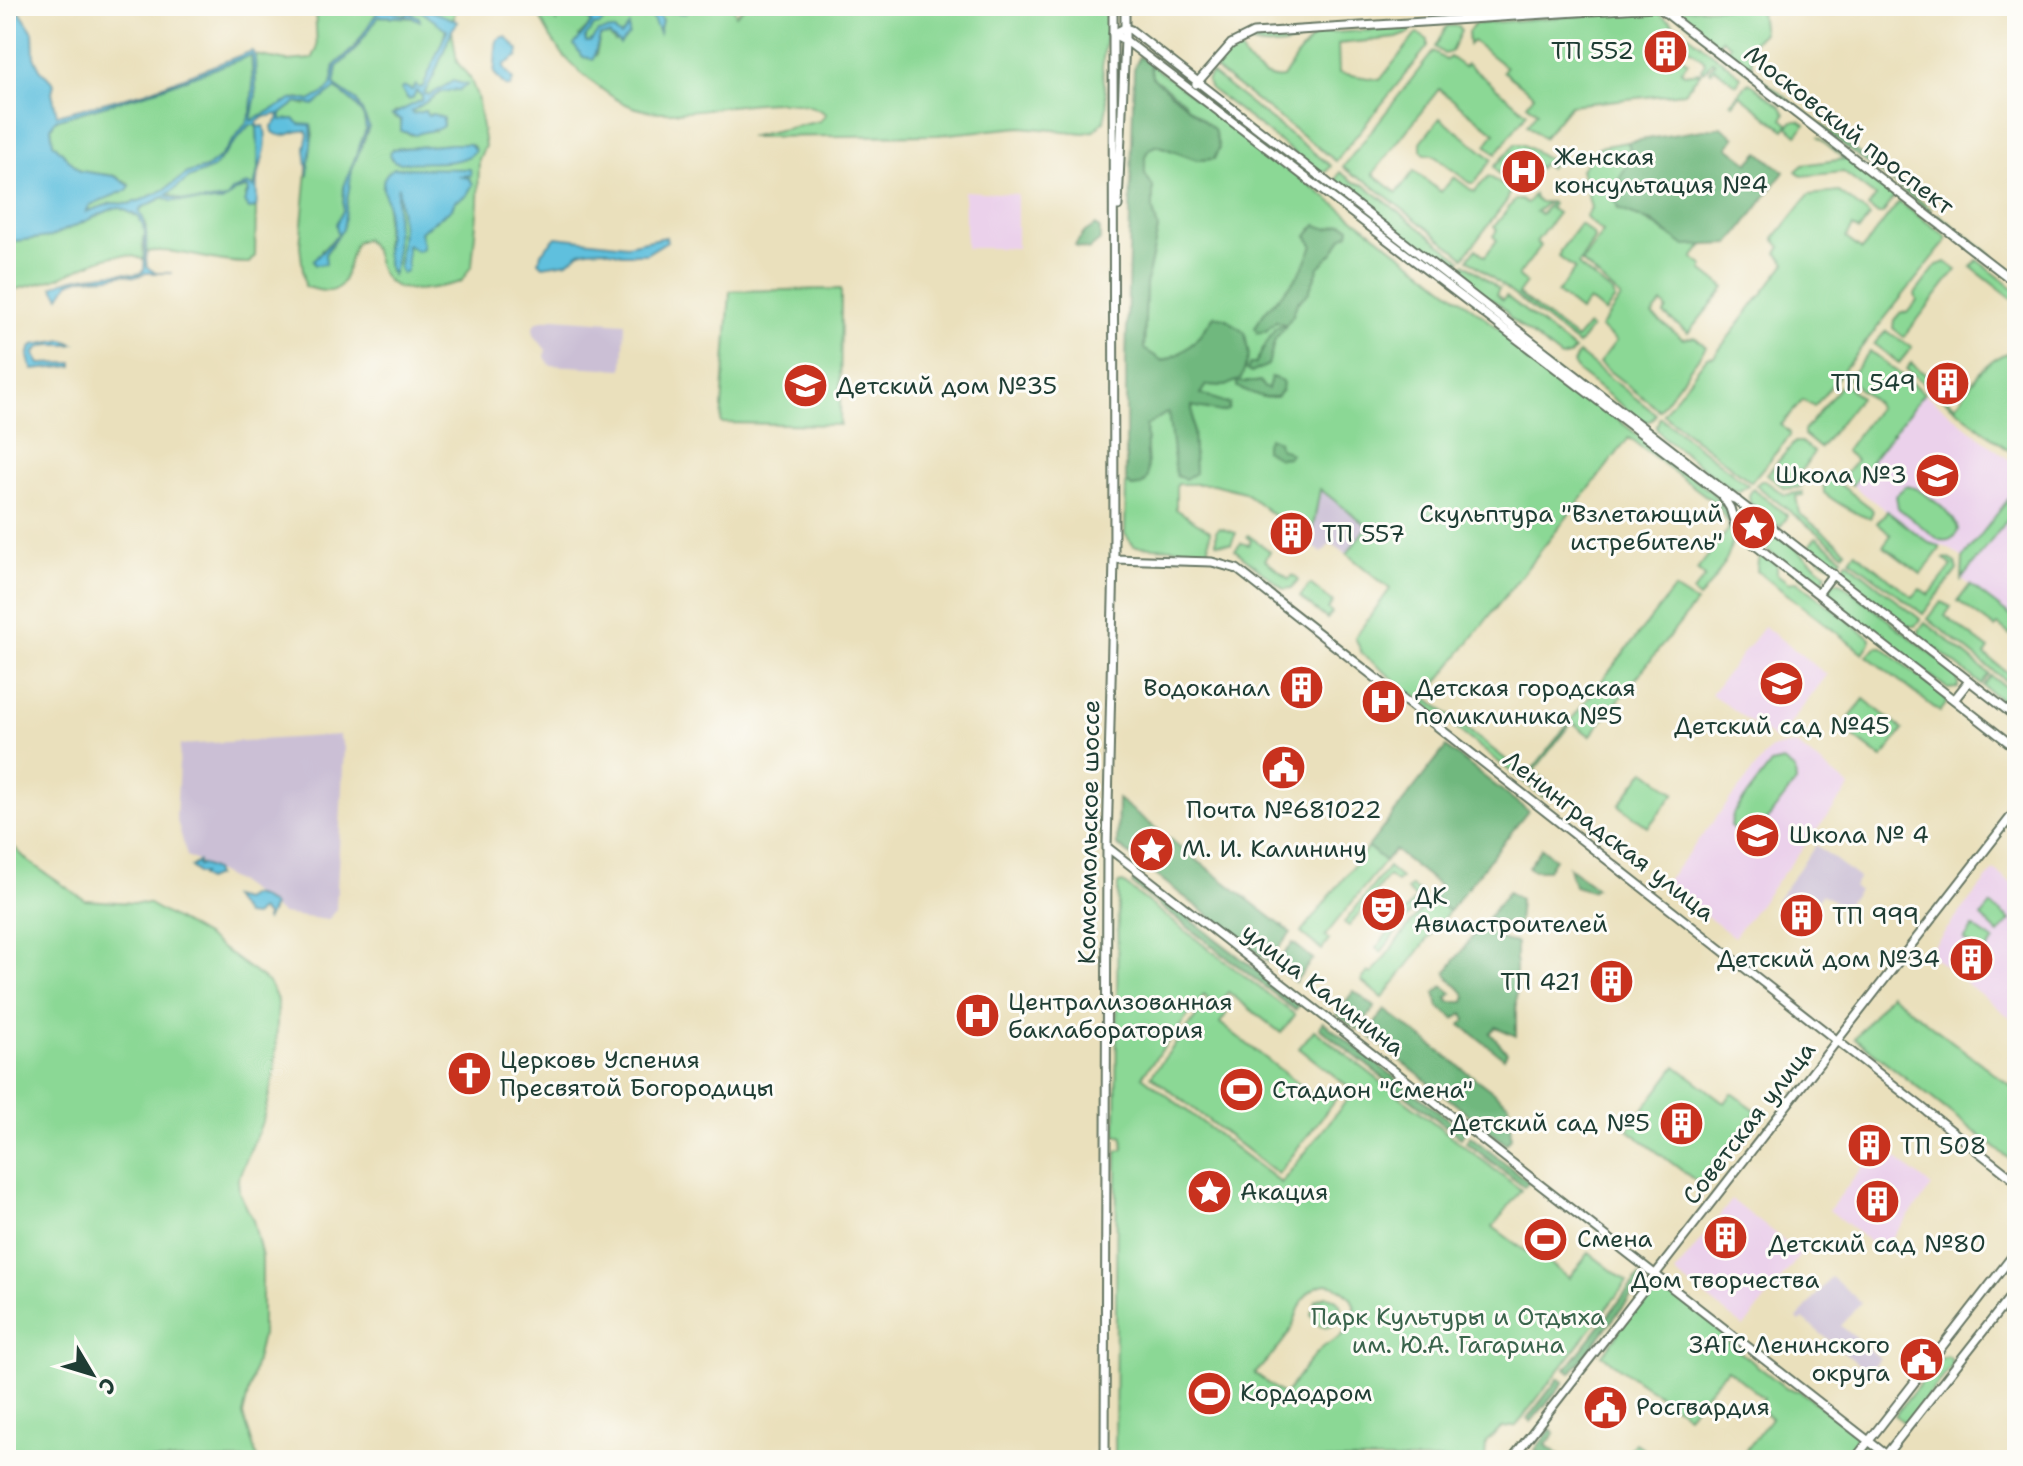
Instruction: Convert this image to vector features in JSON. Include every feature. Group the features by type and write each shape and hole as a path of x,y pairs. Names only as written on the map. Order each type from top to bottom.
{"main road":[{"name":"Комсомольское шоссе","path":"1105,1460 1107,847 1114,559 1113,6"},
{"name":"Комсомольское шоссе","path":"1115,252 1122,148 1125,6"},
{"path":"1195,85 1231,44 1253,33 1670,6"},
{"path":"1675,20 1674,13 1679,6"},
{"name":"Московский проспект","path":"1657,7 2017,284"},
{"path":"1113,34 1125,28 2017,718"},
{"path":"1113,34 1195,85"},
{"path":"1113,149 1122,148"},
{"path":"1646,432 1722,495 1737,531 2017,749"},
{"path":"1722,495 1739,500"},
{"path":"1737,524 1743,515 1754,512"},
{"name":"Ленинградская улица","path":"1114,559 1212,562 1237,569 2017,1182"},
{"path":"1818,594 1833,574"},
{"path":"1954,700 1969,681"},
{"name":"Советская улица","path":"1511,1460 2017,809"},
{"name":"улица Калинина","path":"1107,847 1887,1458"},
{"path":"1854,1460 2017,1250"},
{"path":"1887,1458 2017,1288"}],"shaded area":[{"path":"964,191 1017,194 1017,248 966,248"},
{"path":"554,318 625,323 623,369 550,365 545,357 546,350 534,335 533,327 538,321"},
{"name":"Школа №3","path":"1924,393 2017,466 2017,488 1963,558 1949,548 1929,543 1852,485"},
{"path":"1319,489 1368,526 1347,554 1331,543 1322,553 1310,544"},
{"path":"2017,507 2017,621 1962,579"},
{"path":"1764,626 1827,675 1777,741 1711,694"},
{"path":"339,735 344,747 336,909 328,920 282,914 237,882 187,856 176,817 180,745"},
{"name":"Школа № 4","path":"1797,745 1850,787 1734,937 1664,884 1771,748"},
{"path":"1816,845 1859,878 1853,887 1858,890 1844,908 1822,894 1803,921 1776,901"},
{"path":"1994,870 2017,888 2017,1023 1928,953"},
{"path":"1880,1145 1932,1187 1881,1251 1829,1210"},
{"path":"1732,1200 1801,1254 1744,1327 1675,1273"},
{"path":"1831,1277 1861,1302 1841,1326 1880,1358 1868,1372 1803,1319 1800,1322 1797,1319"}],"green space":[{"path":"315,6 415,6 406,15 380,8 354,48 335,65 331,85 326,92 310,101 295,99 250,121 256,94 255,55 287,61 312,59 317,49"},
{"path":"421,6 455,6 454,19 444,18"},
{"path":"536,6 554,6 550,10 556,21 557,11 582,6 581,10 592,23 579,36 596,55 600,36 609,35 615,42 621,36 598,32 590,42 586,42 586,35 605,10 598,6 647,6 659,32 662,20 657,12 670,6 733,6 736,15 745,6 1110,6 1102,66 1107,106 1104,121 1094,131 1084,133 1021,127 937,135 748,137 820,121 826,114 787,102 665,112 629,105 602,90 572,65 551,38"},
{"path":"1759,6 1763,33 1750,45 1753,72 1931,209 1929,211 1731,59 1727,52 1730,45 1722,39 1717,45 1712,44 1678,15 1683,9"},
{"path":"419,10 446,28 445,42 423,87 410,90 406,98 416,90 422,100 395,112 394,117 402,120 401,131 412,135 423,130 434,131 425,111 411,112 441,92 460,90 458,84 453,82 430,95 424,94 452,30 457,62 470,78 477,96 485,146 479,159 472,265 461,282 418,290 397,287 382,274 365,239 356,242 339,287 320,291 305,286 300,246 313,135 311,125 300,125 294,119 281,120 281,114 297,102 306,105 336,88 356,105 364,117 366,129 344,187 343,211 336,224 338,235 352,169 369,126 357,102 334,85 337,67 354,51 379,16 415,18 410,13","holes":["470,144 474,147 446,160 401,163 394,149","394,168 471,175 458,176 469,178 473,184 466,196 455,201 452,208 420,232 423,246 407,244 407,270 399,268 402,228 398,186 394,208 396,264 389,271 385,245 387,203","337,236 325,254 321,251"]},
{"path":"1621,12 1658,13 1673,23 1664,35 1665,44 1657,54 1665,60 1673,51 1688,62 1681,71 1684,74 1701,72 1684,93 1570,105 1543,138 1527,125 1537,112 1527,104 1534,95 1503,71 1506,67 1473,41 1469,45 1468,32 1475,24"},
{"path":"1676,25 1741,76 1737,85 1715,68 1711,72 1709,70 1715,63 1713,61 1704,71 1701,69 1704,60 1680,42 1670,41 1670,32"},
{"path":"1447,26 1459,26 1461,31 1451,52 1444,54 1435,47"},
{"path":"1411,29 1410,33 1397,38 1338,44 1339,73 1380,80 1417,33 1428,40 1428,46 1336,161 1215,69 1233,47 1240,48 1251,65 1263,74 1283,78 1316,34"},
{"path":"1297,36 1300,39 1297,42 1279,46 1260,46 1249,42 1254,38"},
{"path":"1433,52 1446,60 1450,57 1464,67 1467,64 1527,113 1496,154 1486,145 1495,133 1439,89 1373,174 1397,193 1414,171 1441,192 1454,177 1474,192 1489,176 1509,190 1508,199 1464,257 1365,180 1343,167"},
{"path":"251,54 251,113 221,156 206,168 188,173 164,190 142,200 128,204 112,203 87,212 89,205 127,190 129,184 115,176 80,171 53,143 51,128 55,120 144,94"},
{"path":"1139,56 1150,64 1152,77 1214,129 1219,148 1214,159 1197,160 1157,145 1149,149 1145,156 1145,174 1153,187 1153,210 1158,229 1146,284 1144,349 1163,361 1172,357 1193,343 1214,316 1225,318 1245,333 1249,356 1241,379 1225,386 1207,385 1201,394 1229,404 1228,410 1221,412 1192,406 1195,473 1185,479 1176,476 1168,412 1146,426 1148,476 1142,484 1132,487 1126,482 1126,363 1134,69"},
{"path":"1150,64 1508,335 1507,338 1527,355 1524,359 1532,365 1536,361 1553,369 1711,492 1723,506 1730,520 1731,547 1719,573 1699,599 1693,592 1705,577 1697,570 1728,530 1728,524 1718,505 1629,438 1426,697 1527,776 1674,589 1696,603 1590,736 1572,722 1534,771 1552,786 1543,797 1362,654 1355,637 1390,589 1347,554 1367,526 1320,489 1310,544 1244,492 1213,484 1178,484 1176,487 1176,509 1210,531 1209,550 1134,546 1125,534 1126,482 1132,487 1148,476 1146,426 1168,412 1194,473 1192,405 1221,412 1229,404 1201,394 1207,385 1225,386 1214,316 1193,343 1172,357 1163,361 1144,349 1146,284 1158,229 1153,210 1153,187 1145,174 1145,156 1156,145 1197,160 1213,159 1219,148 1183,101 1152,77"},
{"path":"1211,73 1331,166 1326,172 1319,172 1211,89 1207,81"},
{"path":"1749,82 1781,107 1785,114 1782,119 1789,125 1799,121 1805,125 1797,135 1787,126 1784,130 1740,95 1733,104 1731,102"},
{"path":"1440,118 1492,159 1474,183 1421,150 1421,142"},
{"path":"249,125 257,128 259,166 254,188 249,185 238,190 249,188 245,198 249,209 256,208 255,256 249,263 171,252 145,252 145,232 144,260 121,255 110,257 55,279 6,292 6,242 50,237 114,208 139,217 145,230 146,224 139,212 141,208 164,197 171,201 179,199 167,194 189,178 213,168"},
{"path":"1721,127 1735,137 1728,147 1749,163 1759,152 1784,172 1730,244 1685,246 1652,222 1618,209 1613,192 1630,156 1628,142"},
{"path":"1818,137 1895,195 1883,214 1877,214 1868,207 1876,197 1843,172 1802,176 1796,171 1803,165 1845,159"},
{"path":"1628,142 1629,160 1615,186 1629,213 1683,242 1703,245 1693,258 1704,266 1702,270 1725,288 1688,333 1664,314 1667,309 1662,303 1652,315 1683,339 1695,337 1706,347 1659,410 1599,363 1616,341 1600,328 1621,298 1582,262 1603,232 1585,217 1591,208 1581,169 1599,147"},
{"path":"1515,144 1522,144 1554,162 1549,168 1542,164 1539,168 1520,153 1507,172 1499,174 1494,167"},
{"path":"1340,172 1364,185 1461,260 1451,268 1442,266 1338,187 1336,180"},
{"path":"1839,192 1868,214 1859,231 1853,227 1846,238 1862,250 1899,202 1945,235 1947,240 1814,407 1803,400 1781,425 1790,436 1751,482 1663,414 1707,357 1714,356 1786,263 1777,253 1781,247 1774,239 1809,195"},
{"path":"1534,194 1540,202 1548,202 1536,212 1541,214 1551,202 1550,208 1558,213 1536,242 1541,246 1518,276 1526,283 1518,294 1576,339 1588,325 1591,328 1578,345 1468,259 1476,249 1485,256 1497,240 1493,236 1497,230 1494,227 1515,200 1527,204"},
{"path":"1938,214 1992,255 1989,258 1937,219"},
{"path":"1342,224 1350,227 1349,233 1342,237 1334,252 1319,267 1309,292 1297,303 1286,325 1276,321 1266,331 1258,333 1255,328 1262,316 1301,271 1313,245 1307,236 1316,225 1328,229"},
{"path":"1580,224 1593,234 1594,239 1578,265 1615,299 1605,313 1589,300 1580,311 1557,293 1575,269 1559,257 1560,251"},
{"path":"1096,225 1100,230 1100,240 1088,250 1077,247 1075,245 1085,232"},
{"path":"1977,260 2017,291 2017,303 1971,267"},
{"path":"1946,262 1956,270 1904,337 1893,328 1894,320 1901,312 1907,313 1917,301 1915,294 1937,265"},
{"path":"1465,263 1499,289 1496,294 1503,300 1506,296 1574,350 1569,356 1561,358 1510,318 1498,303 1468,287 1458,274"},
{"path":"841,289 840,425 721,423 730,291"},
{"path":"1285,327 1275,339 1268,365 1251,373 1247,370 1250,364 1255,364 1275,328"},
{"path":"1886,331 1912,347 1899,363 1874,344"},
{"path":"2016,344 2017,457 1906,369 1911,363 1932,380 1940,370 1946,375 1939,384 1947,390 1945,396 1956,406 1985,367 2008,353"},
{"path":"1870,351 1924,393 1852,485 1843,478 1856,460 1845,451 1878,408 1848,379"},
{"path":"1578,353 1656,414 1652,420 1646,422 1639,419 1578,371 1573,364"},
{"path":"1271,377 1283,381 1282,390 1276,397 1262,397 1237,387 1240,382 1260,381 1268,389"},
{"path":"1841,385 1860,397 1820,448 1804,435 1804,431"},
{"path":"1660,417 1748,485 1738,492 1731,489 1663,437 1656,428"},
{"path":"1269,438 1278,441 1279,447 1291,454 1289,457 1279,458 1265,450"},
{"path":"1795,442 1801,442 1814,452 1801,471 1802,487 1785,489 1767,474"},
{"path":"1826,474 1871,508 1870,518 1824,493 1823,477"},
{"path":"1761,481 1785,495 1802,492 1803,495 1796,496 1799,513 1846,550 1843,553 1756,485"},
{"path":"1906,486 1945,510 1958,530 1953,538 1938,539 1898,508 1896,495"},
{"path":"2017,488 2017,507 1962,579 1963,558"},
{"path":"1753,489 1788,516 1780,527 1750,503 1749,495"},
{"path":"1887,511 1929,543 1940,546 1921,574 1883,546 1891,535 1877,523"},
{"path":"1752,517 1774,532 1762,547 1743,529 1745,521"},
{"path":"1220,528 1236,533 1231,544 1216,543 1216,531"},
{"path":"1778,534 1826,573 1821,584 1813,585 1766,549"},
{"path":"1248,535 1270,551 1265,560 1289,579 1293,575 1297,578 1292,588 1284,589 1235,550 1241,543 1249,545"},
{"path":"1816,537 1842,557 1836,565 1824,561 1814,552 1810,545"},
{"path":"1855,552 1913,597 1920,589 1929,595 1952,566 1944,559 1955,562 1957,570 1923,614 1850,559"},
{"path":"1762,554 1777,565 1777,574 1789,583 1797,581 1870,638 1863,653 1757,571"},
{"path":"1847,561 1920,619 1915,626 1908,626 1840,573"},
{"path":"1834,581 1840,582 1958,675 1958,688 1948,689 1828,597 1826,590"},
{"path":"1310,584 1333,602 1328,609 1332,613 1327,619 1300,597"},
{"path":"1970,585 2017,621 2010,635 1958,601"},
{"path":"1941,602 1951,607 1945,616 1989,649 1985,655 2017,680 2017,690 1928,619"},
{"path":"1925,622 1989,674 1981,684 1920,636 1919,630"},
{"path":"1877,647 1882,647 1946,698 1940,712 1867,656"},
{"path":"1991,676 2017,696 2017,713 1983,686"},
{"path":"1864,699 1903,730 1882,758 1842,728"},
{"path":"1446,747 1528,811 1449,911 1431,897 1440,886 1394,850 1385,861 1368,847"},
{"path":"1783,761 1795,770 1796,782 1757,833 1749,837 1739,836 1731,826 1733,814 1771,764"},
{"path":"1645,770 1675,793 1648,827 1619,805"},
{"path":"1118,799 1291,933 1268,961 1117,845"},
{"path":"6,839 29,862 85,900 149,904 205,936 269,983 278,1001 275,1069 263,1120 238,1179 239,1192 253,1220 262,1257 262,1335 243,1415 258,1460 6,1460"},
{"path":"1368,847 1385,861 1325,936 1329,940 1322,950 1301,933"},
{"path":"1542,848 1555,859 1548,870 1532,870 1528,867"},
{"path":"1388,867 1401,878 1397,882 1388,876 1349,926 1344,923"},
{"path":"1569,867 1596,888 1591,891 1574,886"},
{"path":"1137,878 1300,1004 1295,1010 1132,884"},
{"name":"Парк Культуры и Отдыха им. Ю.А. Гагарина","path":"1123,883 1295,1015 1281,1033 1228,992 1218,1005 1227,1013 1220,1023 1317,1098 1326,1087 1338,1096 1278,1174 1151,1076 1209,1000 1204,995 1142,1076 1281,1183 1354,1091 1299,1048 1314,1030 1521,1190 1493,1227 1539,1261 1544,1259 1569,1278 1589,1253 1627,1282 1516,1426 1502,1428 1486,1442 1485,1460 1219,1460 1115,1455 1117,1152 1123,1149 1123,1137 1116,1135 1118,884","holes":["1326,1284 1334,1286 1352,1300 1355,1306 1354,1321 1346,1332 1314,1356 1284,1395 1255,1374 1289,1333 1305,1296 1317,1287"]},
{"path":"1411,886 1424,896 1381,952 1376,948 1416,898 1407,890"},
{"path":"1508,892 1520,899 1518,925 1508,928 1506,923 1487,919"},
{"path":"1431,897 1449,911 1383,998 1361,981 1368,972 1372,974"},
{"path":"1991,905 2010,920 1999,934 1981,917"},
{"path":"1973,927 1994,941 1983,955 1964,940"},
{"path":"1485,929 1503,940 1516,943 1516,1036 1496,1027 1490,1033 1507,1052 1504,1058 1461,1025 1466,1020 1463,1013 1455,1019 1439,1007 1435,993 1443,986 1452,993 1447,998 1449,1002 1464,1002 1466,996 1446,972 1477,931"},
{"path":"1293,943 1313,959 1295,982 1275,966"},
{"path":"1354,991 1375,1007 1358,1030 1336,1014"},
{"path":"1890,994 2017,1091 2016,1164 1855,1038"},
{"path":"1385,1010 1509,1104 1511,1138 1506,1144 1367,1034"},
{"path":"1323,1022 1465,1132 1461,1138 1319,1028"},
{"path":"1676,1066 1725,1103 1732,1093 1757,1111 1700,1184 1628,1130"},
{"path":"1470,1136 1529,1182 1524,1187 1466,1142"},
{"path":"1639,1276 1644,1280 1571,1373 1566,1369"},
{"path":"1651,1287 1668,1288 1726,1333 1726,1341 1787,1389 1800,1391 1866,1442 1851,1460 1755,1460 1745,1452 1771,1418 1757,1407 1764,1398 1727,1369 1687,1415 1602,1355"},
{"path":"1326,1296 1337,1300 1342,1310 1341,1318 1330,1327 1320,1326 1311,1314 1316,1300"},
{"path":"1946,1356 1951,1358 1952,1366 1906,1424 1895,1415 1940,1359"},
{"path":"1559,1378 1564,1382 1531,1422 1527,1419"},
{"path":"1551,1429 1555,1433 1546,1445 1565,1460 1547,1460 1535,1450"},
{"path":"1635,1443 1658,1460 1621,1460"}],"water":[{"path":"6,6 16,6 33,32 34,57 54,84 52,92 57,115 145,92 252,51 255,55 256,94 251,121 292,100 310,101 326,92 331,85 335,65 354,48 380,8 406,15 413,6 458,22 424,94 430,95 453,81 467,85 460,90 441,92 411,112 425,111 427,115 443,118 443,126 437,130 416,135 401,131 401,120 392,115 422,100 416,91 409,100 401,89 412,90 416,85 423,87 447,30 418,9 410,13 419,17 420,21 412,17 379,16 354,51 337,67 334,85 357,101 369,126 352,169 343,229 325,254 326,264 315,265 313,261 338,235 336,224 343,211 344,187 366,129 364,117 356,105 336,88 314,105 297,102 281,114 281,120 294,119 300,124 311,125 308,176 306,131 285,135 273,132 272,126 279,114 264,117 256,123 259,127 264,126 266,141 257,182 256,208 249,209 244,202 249,190 247,187 222,202 171,201 164,197 141,208 139,212 146,231 147,267 156,273 135,277 124,274 83,278 69,283 60,297 53,287 67,281 86,277 121,273 135,274 144,270 145,231 139,217 114,208 50,237 6,242","holes":["252,55 251,113 247,122 221,156 206,168 188,173 164,190 142,200 128,204 112,203 86,212 90,205 130,186 114,176 80,171 53,143 51,128 55,120 144,94","249,125 255,125 259,166 254,188 247,184 232,191 226,199 187,201 167,195 189,178 213,168"]},
{"path":"582,6 598,6 605,10 607,16 600,25 594,26 585,38 586,42 590,42 598,32 613,30 621,36 629,26 629,34 620,44 609,35 600,36 593,59 583,57 574,45 592,23 580,10"},
{"path":"647,6 681,7 685,13 664,9 657,12 662,20 659,33"},
{"path":"506,37 519,50 518,56 504,65 513,80 510,87 505,86 494,73 497,40"},
{"path":"470,144 475,150 462,159 442,162 401,163 390,155 394,149"},
{"path":"394,168 470,169 471,175 458,176 469,178 473,184 466,196 455,201 452,208 420,232 421,250 416,251 407,244 407,270 402,274 399,268 402,228 398,186 396,258 392,275 387,258 387,203 383,181"},
{"path":"556,237 627,245 666,237 667,241 646,254 588,250 580,252 568,262 543,266 539,262 541,253"},
{"path":"64,340 74,344 47,345 37,349 34,354 40,364 73,363 73,366 33,370 28,358 33,345"},
{"path":"198,862 198,866 201,864 214,870 216,876 206,880 201,876 203,873 198,874 191,867"},
{"path":"251,895 273,906 266,921 260,910 254,916 245,915 231,897 243,900"}],"place":[{"name":"ТП 552","path":"1665,51"},
{"name":"Женская консультация №4","path":"1523,171"},
{"name":"ТП 549","path":"1947,383"},
{"name":"Детский дом №35","path":"805,386"},
{"name":"Школа №3","path":"1938,475"},
{"name":"Скульптура \"Взлетающий истребитель\"","path":"1754,528"},
{"name":"ТП 557","path":"1291,534"},
{"name":"Детский сад №45","path":"1782,684"},
{"name":"Водоканал","path":"1301,688"},
{"name":"Детская городская поликлиника №5","path":"1384,702"},
{"name":"Почта №681022","path":"1284,768"},
{"name":"Школа № 4","path":"1758,835"},
{"name":"М. И. Калинину","path":"1151,849"},
{"name":"ДК Авиастроителей","path":"1383,910"},
{"name":"ТП 999","path":"1801,916"},
{"name":"Детский дом №34","path":"1971,959"},
{"name":"ТП 421","path":"1611,982"},
{"name":"Централизованная баклаборатория","path":"977,1016"},
{"name":"Церковь Успения Пресвятой Богородицы","path":"469,1074"},
{"name":"Стадион \"Смена\"","path":"1241,1090"},
{"name":"Детский сад №5","path":"1681,1123"},
{"name":"ТП 508","path":"1869,1146"},
{"name":"Акация","path":"1209,1192"},
{"name":"Детский сад №80","path":"1877,1202"},
{"name":"Дом творчества","path":"1725,1238"},
{"name":"Смена","path":"1546,1239"},
{"name":"ЗАГС Ленинского округа","path":"1921,1359"},
{"name":"Кордодром","path":"1209,1393"},
{"name":"Росгвардия","path":"1605,1407"}]}
